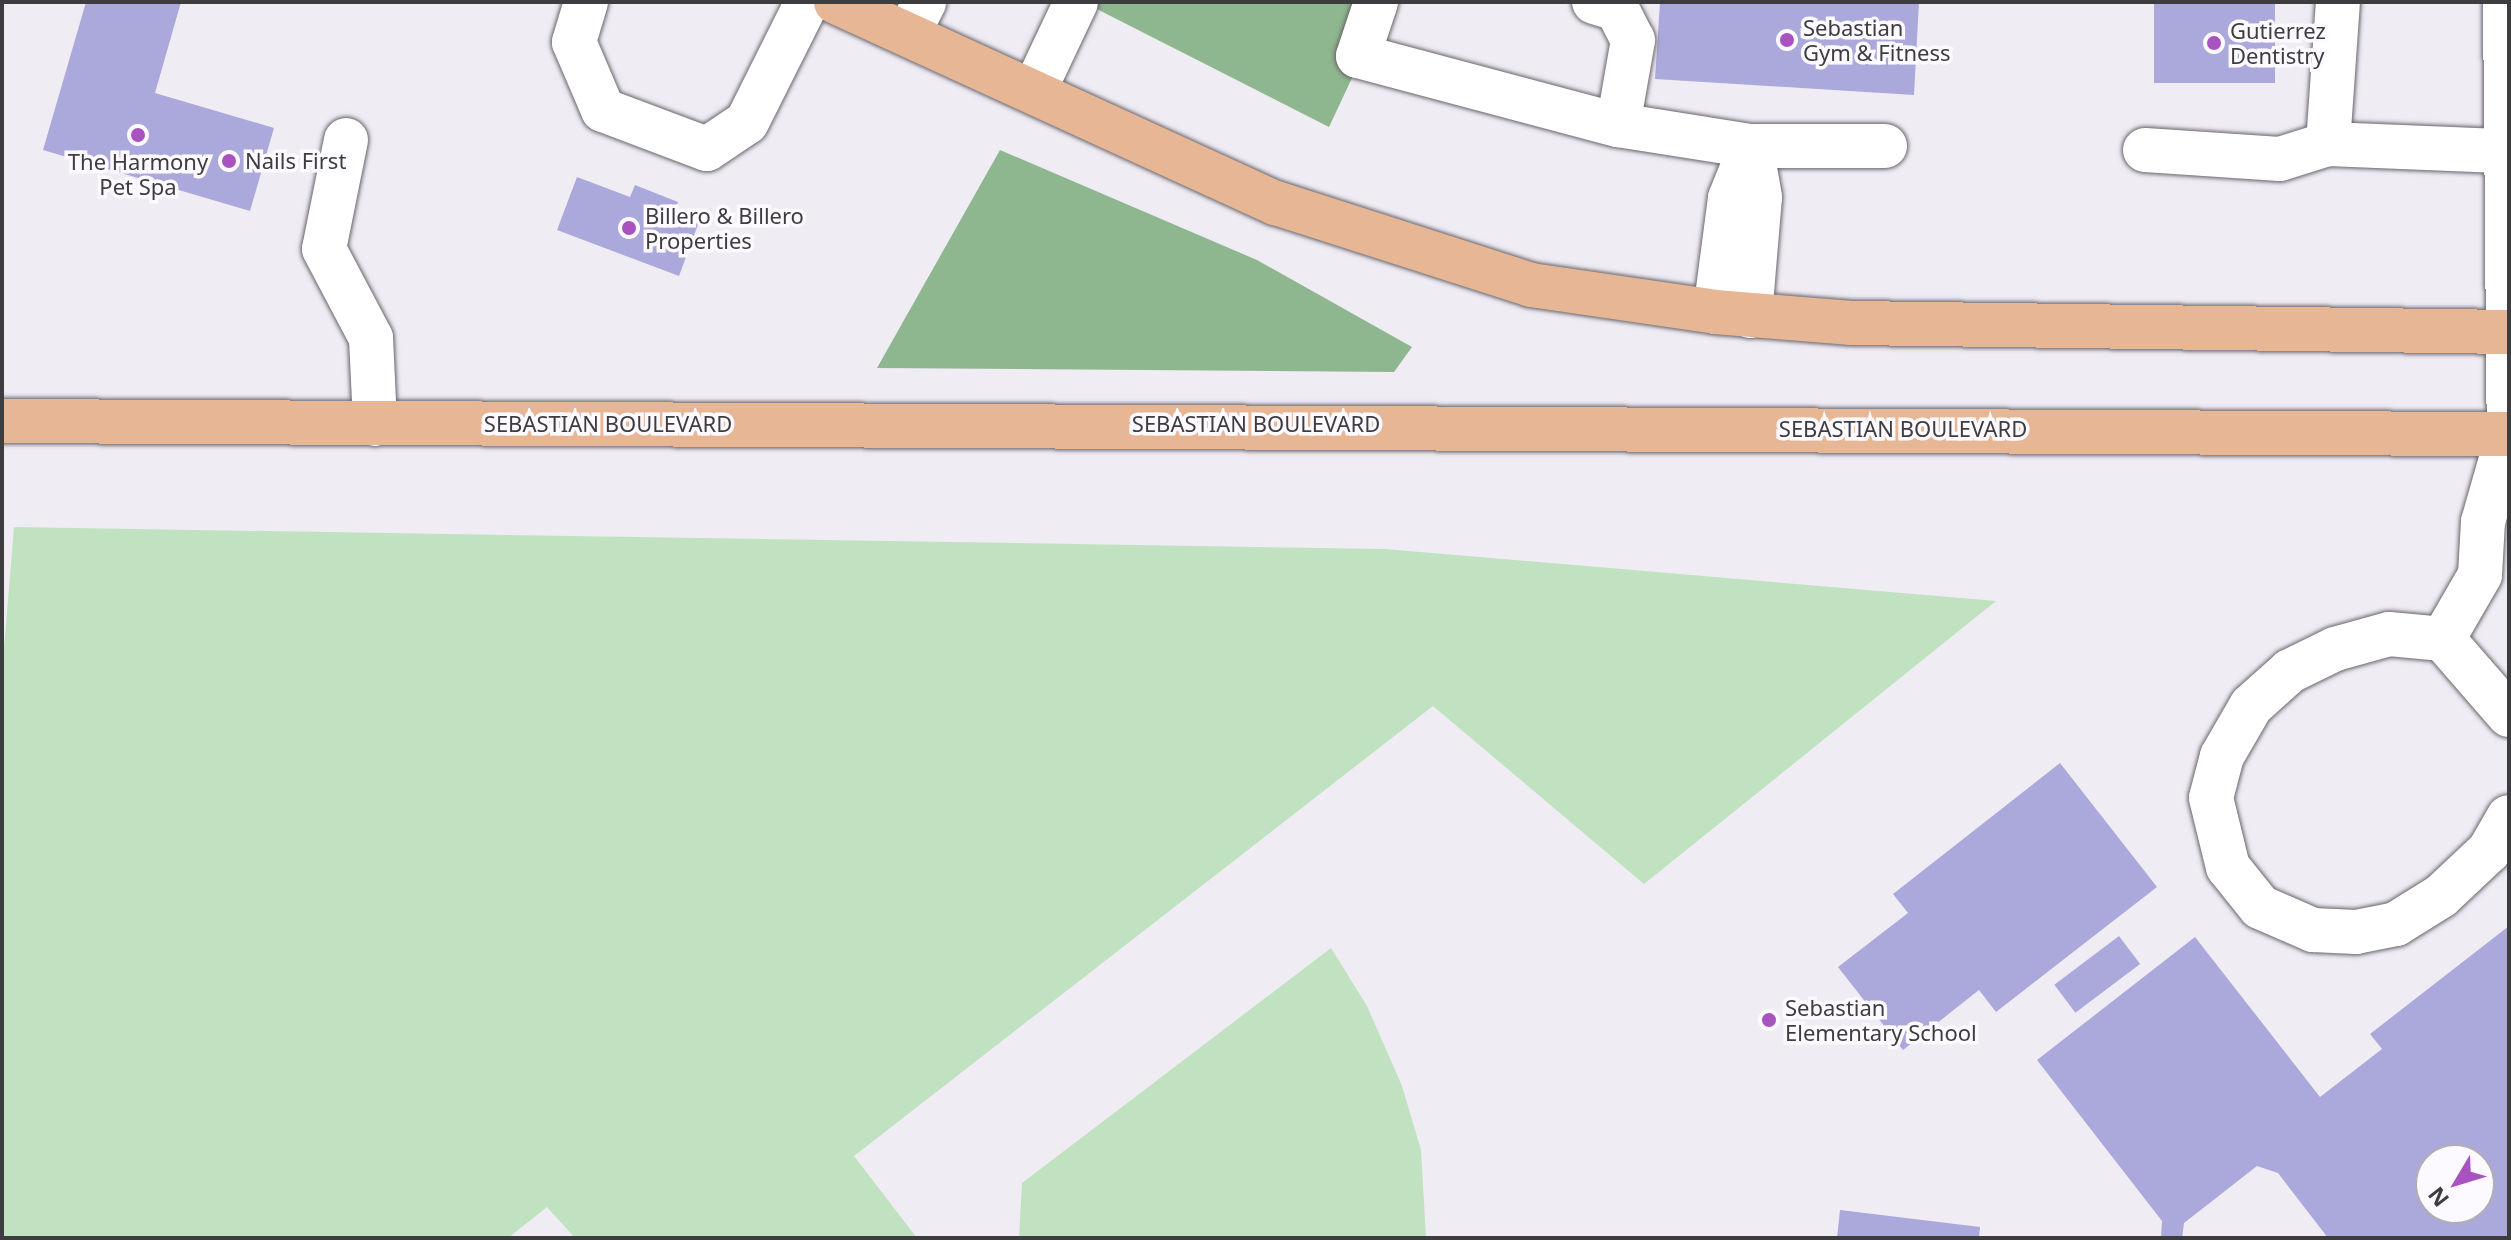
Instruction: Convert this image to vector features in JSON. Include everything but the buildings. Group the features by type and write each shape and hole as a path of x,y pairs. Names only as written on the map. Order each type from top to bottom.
{"main road":[{"path":"836,2 916,18 1034,91 1276,203 1531,285 1732,314 1852,323 2507,332"},
{"name":"SEBASTIAN BOULEVARD","path":"2,421 2509,436"}],"street":[{"path":"586,2 574,42 603,110 707,149 747,122 807,2"},
{"path":"1034,91 1076,2"},
{"path":"1376,2 1358,56 1618,125 1751,146 1885,146"},
{"path":"1594,2 1617,9 1633,40 1618,125"},
{"path":"2328,144 2338,2"},
{"path":"2443,639 2480,575 2483,522 2509,436 2505,2"},
{"path":"2145,150 2280,159 2328,144 2507,127"},
{"path":"346,140 324,249 371,338 375,424"},
{"path":"1732,314 1760,197 1751,146"},
{"path":"2509,715 2443,639 2389,634 2335,649 2290,671 2251,706 2222,756 2211,798 2228,867 2260,907 2313,930 2356,932 2396,924 2441,896 2489,851 2509,817"}],"green space":[{"path":"1083,2 1362,2 1359,63 1329,127"},
{"path":"1000,150 1257,260 1412,347 1394,372 877,368"},
{"path":"14,527 1385,549 1996,601 1644,884 1433,706 854,1156 917,1238 575,1238 547,1207 508,1238 2,1238 2,673"},
{"path":"1331,948 1367,1006 1402,1086 1421,1150 1426,1238 1019,1238 1022,1183"}],"place":[{"name":"Sebastian Gym & Fitness","path":"1787,40"},
{"name":"Gutierrez Dentistry","path":"2214,43"},
{"name":"The Harmony Pet Spa","path":"138,135"},
{"name":"Nails First","path":"229,161"},
{"name":"Billero & Billero Properties","path":"629,228"},
{"name":"Sebastian Elementary School","path":"1769,1020"}]}
